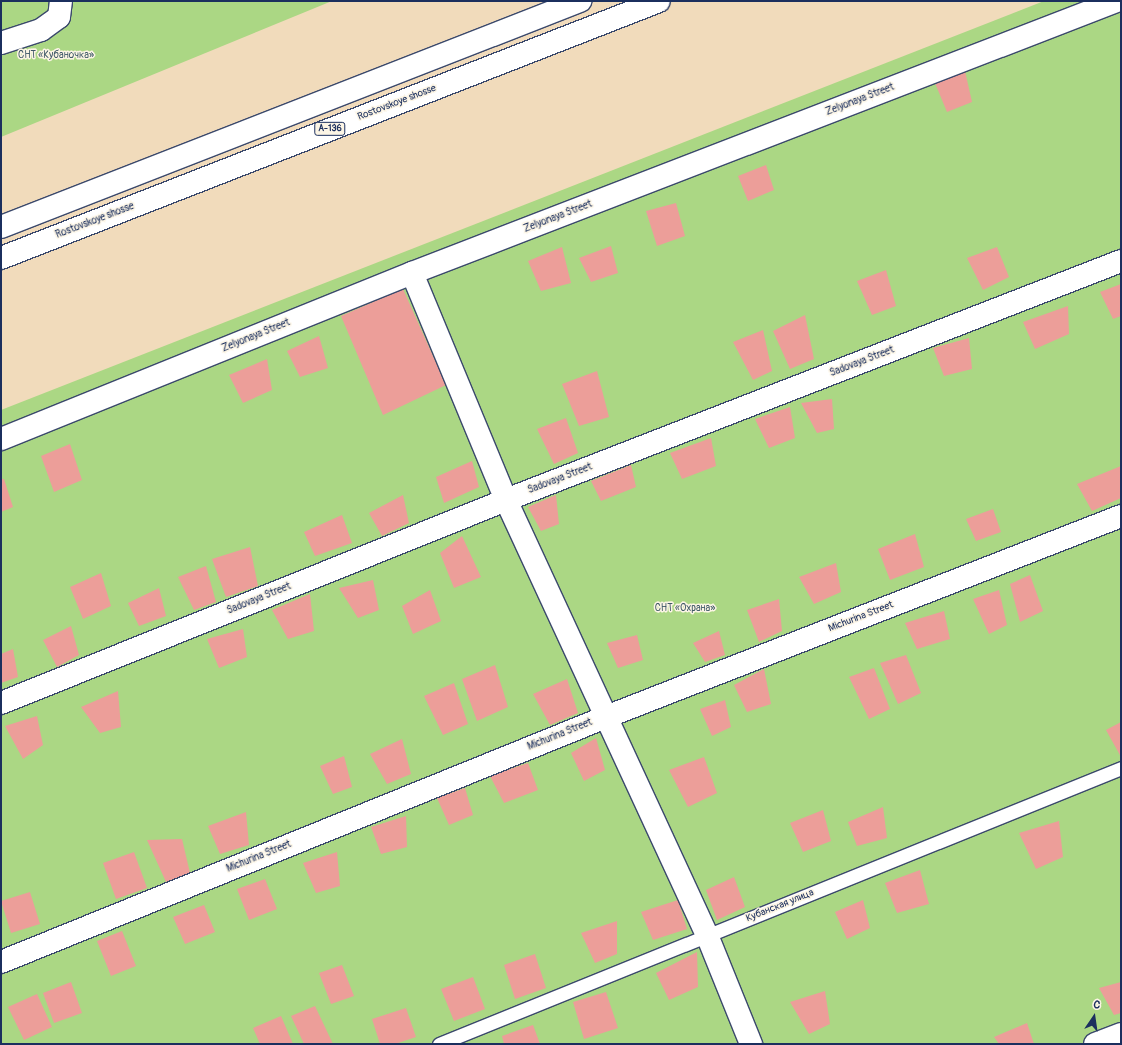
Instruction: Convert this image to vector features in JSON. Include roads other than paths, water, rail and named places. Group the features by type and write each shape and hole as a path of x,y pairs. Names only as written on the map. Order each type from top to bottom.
{"main road":[{"path":"1,227 580,1"},
{"name":"Rostovskoye shosse","path":"1,258 659,1"},
{"name":"Zelyonaya Street","path":"1,439 412,273 1117,1"},
{"path":"1,43 41,30 59,17 62,4"},
{"name":"Sadovaya Street","path":"1,703 506,500 1121,260"},
{"path":"412,273 506,500 707,935 751,1044"},
{"name":"Michurina Street","path":"1,962 606,717 1121,516"},
{"path":"1095,1044 1121,1034"}],"lane":[{"name":"Кубанская улица","path":"439,1044 1121,768"}],"park label":[{"name":"СНТ «Кубаночка»","path":"56,56"},
{"name":"СНТ «Охрана»","path":"685,609"}]}
